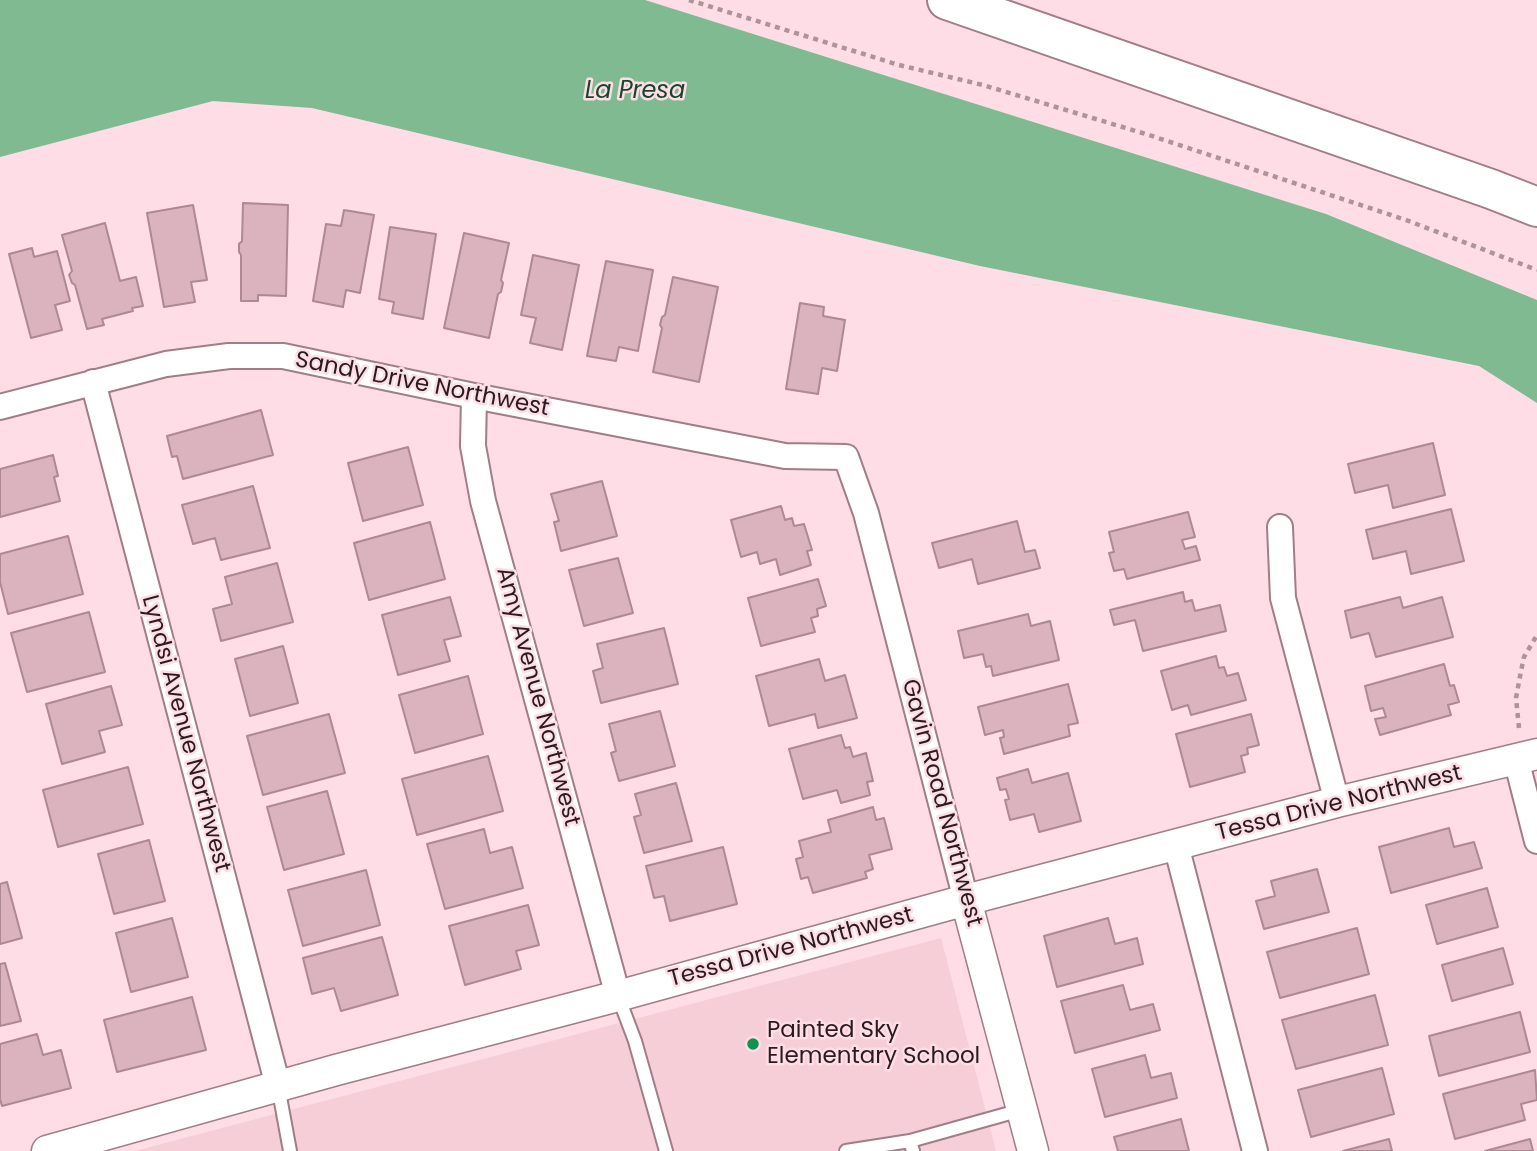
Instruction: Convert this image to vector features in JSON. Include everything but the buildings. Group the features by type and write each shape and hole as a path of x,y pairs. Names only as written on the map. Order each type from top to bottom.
{"highway":[{"path":"947,0 1478,184 1537,207"}],"street":[{"name":"Sandy Drive Northwest","path":"0,407 166,364 229,356 283,356 785,456 846,457"},
{"name":"Lyndsi Avenue Northwest","path":"93,382 278,1086"},
{"name":"Amy Avenue Northwest","path":"474,396 473,446 483,500 618,996"},
{"name":"Gavin Road Northwest","path":"846,457 866,513 1033,1151"},
{"path":"1280,527 1283,598 1338,802"},
{"name":"Tessa Drive Northwest","path":"47,1151 966,900 1338,802 1526,757"},
{"path":"1526,757 1537,841"},
{"path":"1175,845 1255,1151"}],"lane":[{"path":"618,996 635,1041 666,1151"},
{"path":"278,1086 290,1151"},
{"path":"846,1151 911,1146 1023,1110"}],"path":[{"path":"689,0 899,65 983,85 1149,135 1406,220 1537,270"},
{"path":"1526,757 1516,698 1524,657 1537,635"}],"shaded area":[{"name":"Painted Sky Elementary School","path":"941,938 996,1151 135,1151"}],"water":[{"name":"La Presa","path":"0,0 645,0 1326,214 1537,300 1537,403 1479,366 980,266 312,108 213,101 0,157"}],"place":[{"name":"Painted Sky Elementary School","path":"753,1044"}]}
